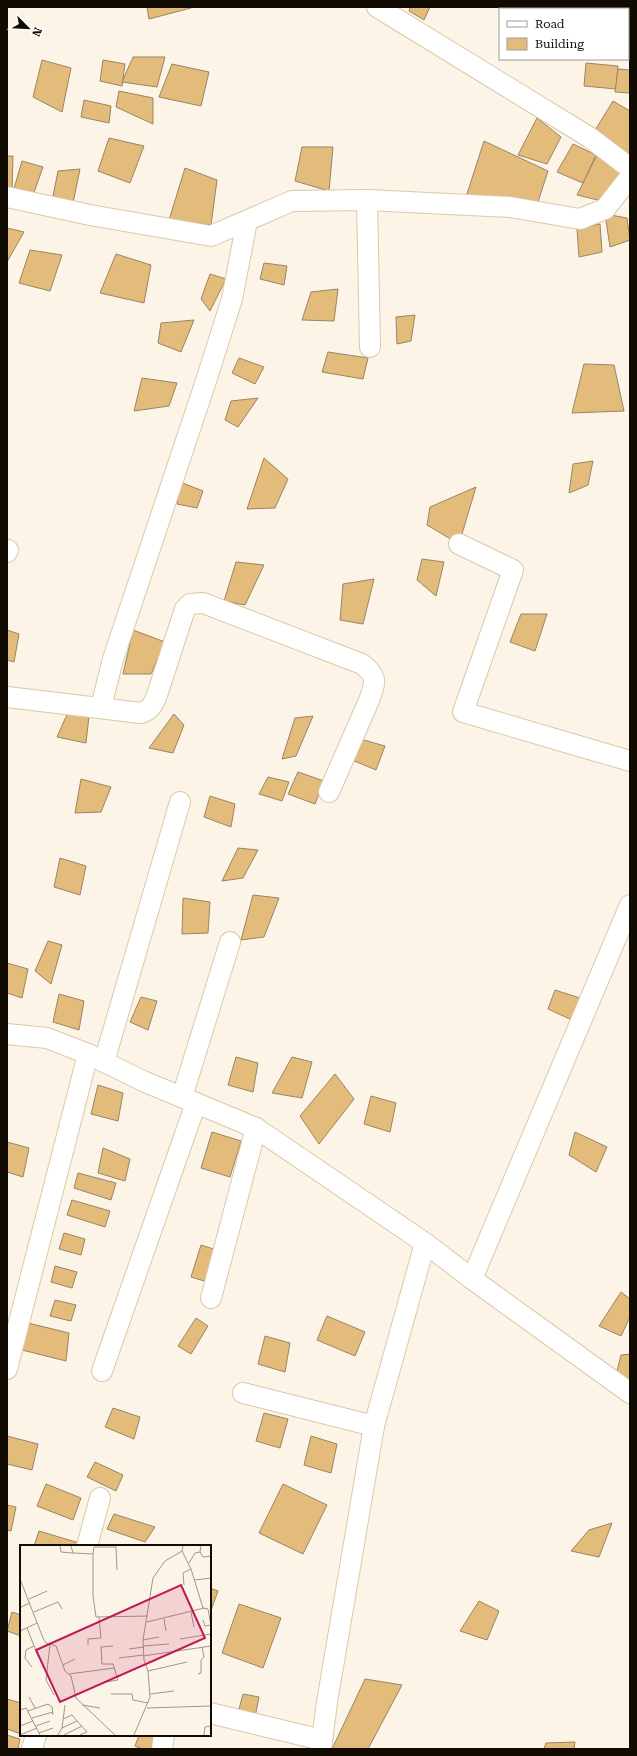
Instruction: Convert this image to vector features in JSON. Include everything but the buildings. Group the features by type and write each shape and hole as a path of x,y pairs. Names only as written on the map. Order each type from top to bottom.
{"street":[{"path":"377,7 590,137 630,168"},
{"path":"7,197 90,215 211,236 292,201 366,200 510,207 580,219 605,209 630,177"},
{"path":"366,200 370,346"},
{"path":"101,707 112,659 205,384 232,298 247,221"},
{"path":"459,544 513,570 463,712 630,761"},
{"path":"7,697 101,707 141,713 150,709 156,698 185,609 190,604 203,603 362,664 371,671 374,677 374,687 329,792"},
{"path":"7,1369 96,1058 180,802"},
{"path":"472,1279 630,905"},
{"path":"102,1371 189,1100 230,942"},
{"path":"7,1034 47,1038 256,1128 425,1243 472,1279 630,1393"},
{"path":"211,1298 256,1128"},
{"path":"211,1714 321,1744 374,1426 425,1243"},
{"path":"243,1393 374,1426"},
{"path":"87,1545 100,1498"},
{"path":"32,1749 36,1736"},
{"path":"162,1749 164,1736"}]}
